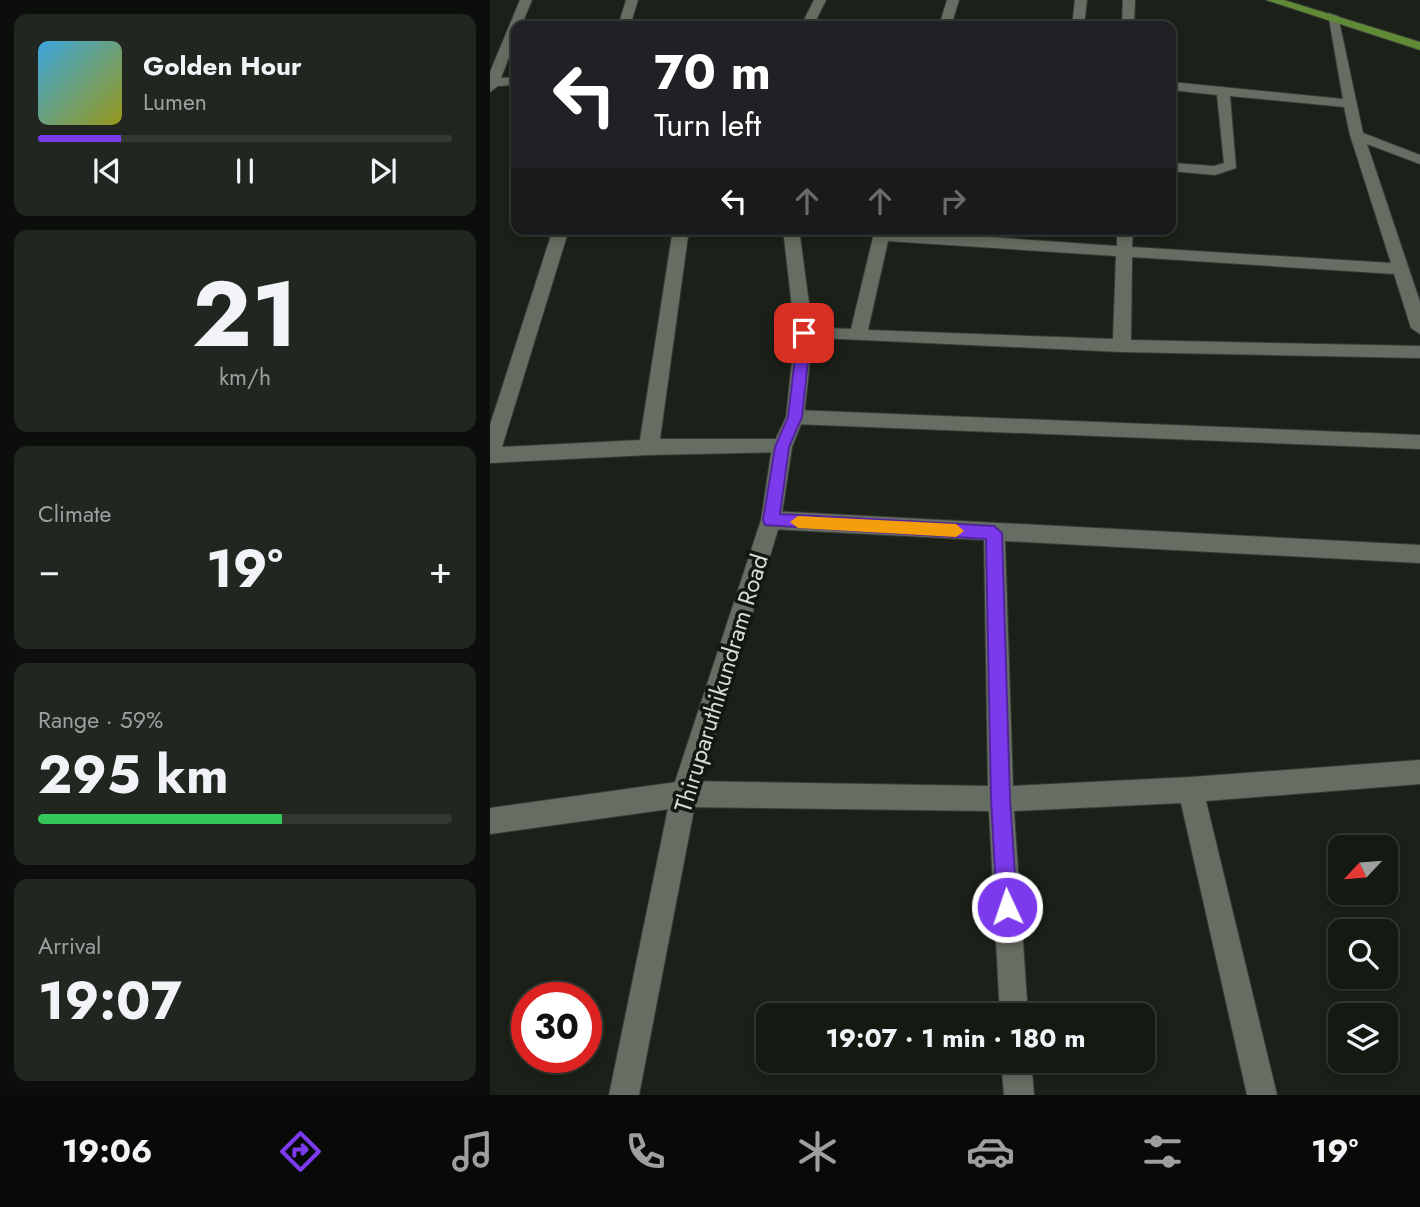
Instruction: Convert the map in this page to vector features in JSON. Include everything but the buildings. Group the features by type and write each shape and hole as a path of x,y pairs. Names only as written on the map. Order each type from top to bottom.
{"main road":[{"path":"1272,0 1332,16 1420,46"}],"street":[{"path":"517,21 526,0"},
{"path":"626,21 632,0"},
{"path":"810,21 820,0"},
{"path":"947,21 953,0"},
{"path":"1079,21 1082,0"},
{"path":"1128,21 1129,0"},
{"path":"1332,16 1357,135 1398,269 1420,328"},
{"path":"491,85 511,36"},
{"path":"491,85 511,82"},
{"path":"1176,86 1351,104"},
{"path":"1176,167 1215,171 1231,164 1223,91"},
{"path":"1357,135 1420,160"},
{"path":"559,235 490,455 649,447 782,447"},
{"path":"649,447 680,235"},
{"name":"Thiruparuthikundram Road","path":"624,1095 684,794 771,520 782,447 795,417 804,333 792,235"},
{"path":"859,336 882,235"},
{"path":"906,235 1124,253 1398,269"},
{"path":"1122,346 1125,235"},
{"path":"804,333 1122,346 1420,352"},
{"path":"795,417 1420,442"},
{"path":"771,520 1420,554"},
{"path":"994,533 1001,799 1013,1003"},
{"path":"490,821 684,794 1001,799 1191,790 1420,772"},
{"path":"1191,790 1262,1095"},
{"path":"1017,1073 1018,1095"}],"slow traffic":[{"path":"798,522 956,531"}],"route":[{"path":"804,333 795,417 782,447 771,520 994,533 1001,799 1007,907"}]}
